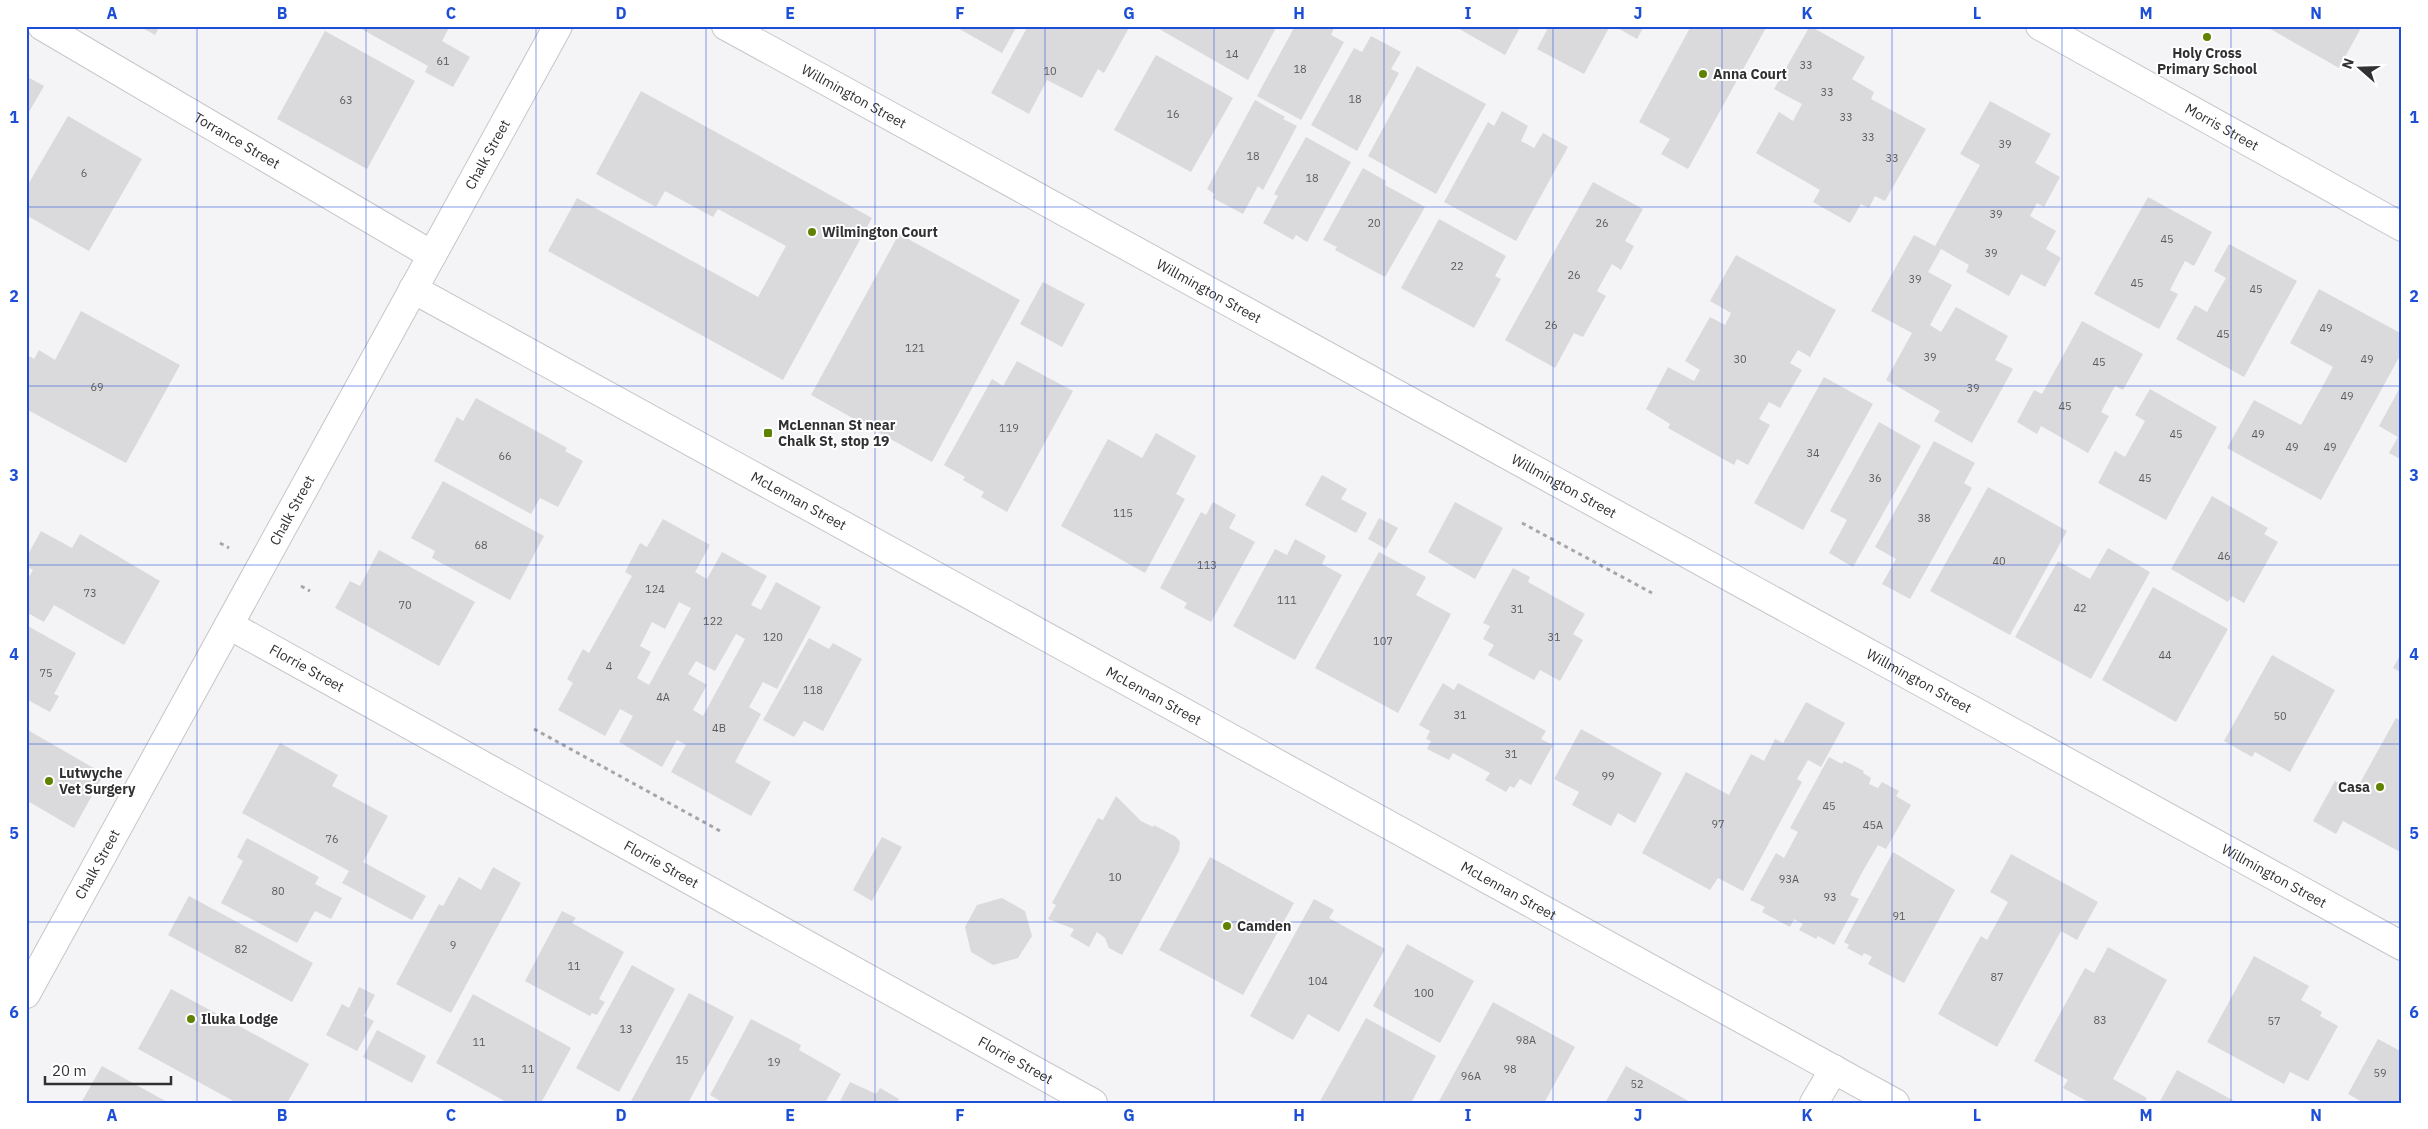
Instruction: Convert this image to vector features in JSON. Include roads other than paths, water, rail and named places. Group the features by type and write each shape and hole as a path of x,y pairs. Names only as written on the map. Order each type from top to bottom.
{"street":[{"name":"Torrance Street","path":"42,26 432,255"},
{"name":"Chalk Street","path":"26,994 558,26"},
{"name":"Willmington Street","path":"726,26 2402,946"},
{"name":"Morris Street","path":"2040,26 2402,227"},
{"name":"McLennan Street","path":"413,289 1894,1103"},
{"name":"Florrie Street","path":"229,625 1093,1103"},
{"path":"1814,1103 1834,1070"}],"place":[{"name":"Holy Cross Primary School","path":"2207,37"},
{"name":"Anna Court","path":"1703,74"},
{"name":"Wilmington Court","path":"812,232"},
{"name":"McLennan St near Chalk St, stop 19","path":"768,433"},
{"name":"Lutwyche Vet Surgery","path":"49,781"},
{"name":"Casa","path":"2380,787"},
{"name":"Camden","path":"1227,926"},
{"name":"Iluka Lodge","path":"191,1019"}]}
